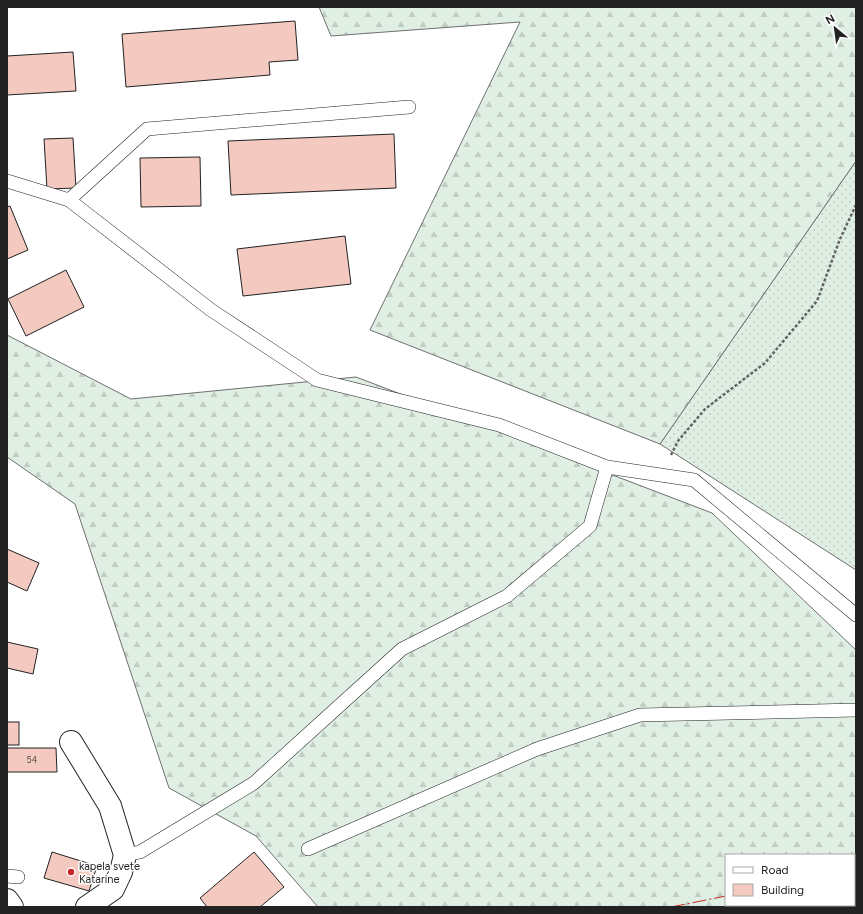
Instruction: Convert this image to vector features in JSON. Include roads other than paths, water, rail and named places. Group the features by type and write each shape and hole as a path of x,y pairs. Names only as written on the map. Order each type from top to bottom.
{"street":[{"path":"71,742 110,806 125,855 121,872 113,889 87,907"},
{"path":"7,900 12,907"}],"lane":[{"path":"69,200 147,130 409,107"},
{"path":"7,181 69,200 211,310 317,380 499,424 607,467 694,480 856,615"},
{"path":"125,855 140,852 254,783 402,649 507,596 590,526 607,467"},
{"path":"308,849 537,749 640,715 856,710"}],"place":[{"name":"kapela svete Katarine","path":"71,872"}]}
